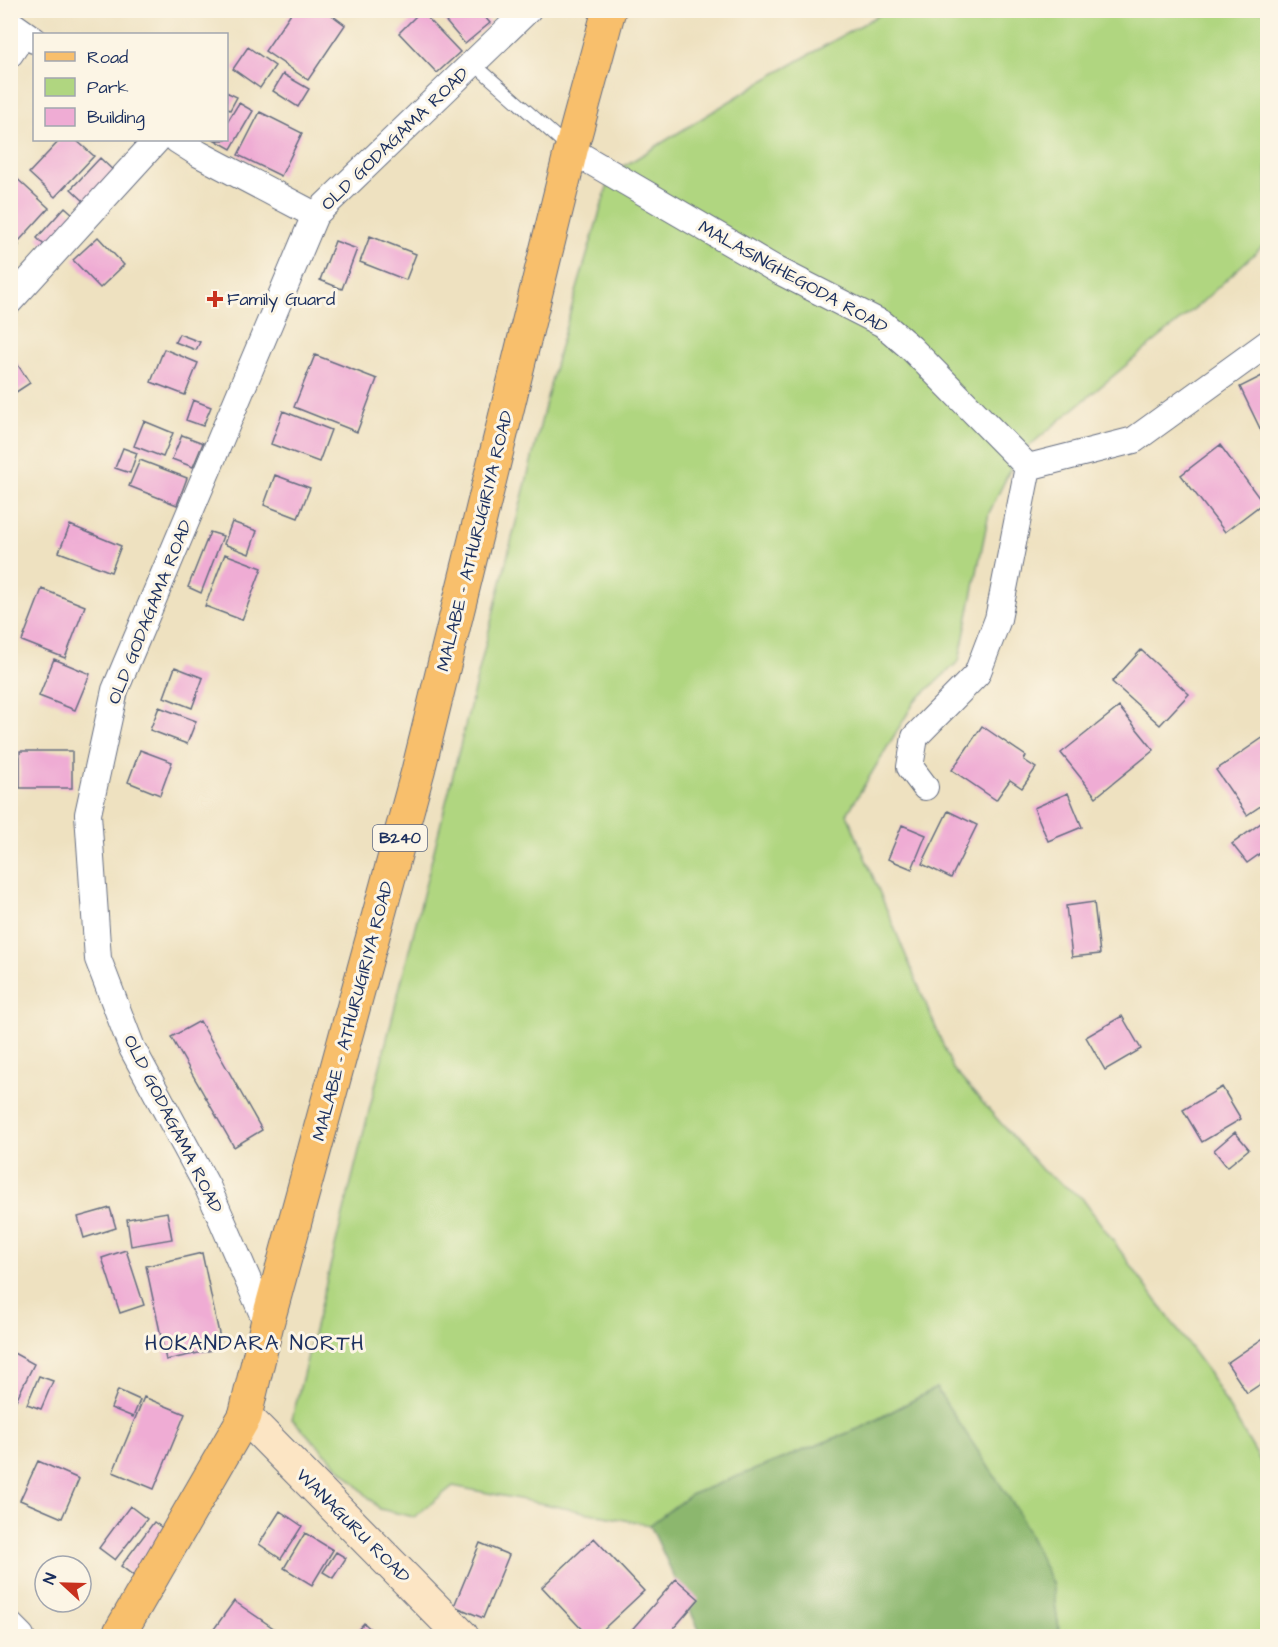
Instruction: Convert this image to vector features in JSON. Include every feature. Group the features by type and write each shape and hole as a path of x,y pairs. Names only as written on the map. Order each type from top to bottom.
{"main road":[{"name":"MALABE - ATHURUGIRIYA ROAD","path":"118,1636 245,1416 267,1324 418,771 571,150 609,10"}],"street":[{"name":"OLD GODAGAMA ROAD","path":"267,1324 208,1188 132,1048 98,959 88,814 115,690 315,215 528,10"},
{"path":"10,301 156,141"},
{"path":"179,141 315,215"},
{"name":"MALASINGHEGODA ROAD","path":"571,150 777,270 883,324 911,348 1028,467"},
{"path":"925,787 910,767 915,736 977,674 998,618 1028,467 1134,440 1268,343"},
{"name":"WANAGURU ROAD","path":"245,1416 462,1636"},
{"path":"10,1625 21,1636"}],"lane":[{"path":"473,63 571,150"}],"green space":[{"path":"886,11 1267,11 1267,242 1201,303 1017,456 989,513 959,661 915,701 847,814 953,1069 1043,1171 1082,1198 1206,1369 1267,1472 1267,1636 1060,1636 1052,1583 936,1388 863,1427 691,1495 650,1525 453,1486 414,1517 380,1509 292,1419 559,350 611,174 766,79"},
{"path":"936,1388 1016,1508 1052,1583 1060,1636 702,1636 650,1525 690,1495 863,1427"}],"building":[{"path":"293,10 325,10 345,25 308,80 265,51"},
{"path":"436,10 479,10 490,23 465,44"},
{"path":"421,11 460,52 437,73 399,33"},
{"path":"248,47 275,66 260,88 233,69"},
{"path":"283,74 309,89 298,107 273,91"},
{"path":"228,93 237,97 230,110 228,109"},
{"path":"239,103 253,111 231,149 217,141 228,141 228,121"},
{"path":"260,112 302,133 281,176 238,155"},
{"path":"59,141 77,141 94,156 55,197 29,173"},
{"path":"100,158 117,174 88,205 71,189"},
{"path":"12,174 49,208 19,241 10,233"},
{"path":"65,207 74,215 45,246 37,238"},
{"path":"370,236 416,254 406,280 360,262"},
{"path":"98,237 124,265 100,288 73,260"},
{"path":"10,241 19,245 11,265 10,265"},
{"path":"335,241 357,249 342,289 320,280"},
{"path":"179,334 200,342 196,350 175,342"},
{"path":"164,349 198,363 185,395 151,382"},
{"path":"10,353 30,383 10,396"},
{"path":"315,355 377,379 357,432 294,407"},
{"path":"1268,373 1268,445 1240,387"},
{"path":"193,400 211,407 203,426 186,420"},
{"path":"283,411 331,430 319,462 271,444"},
{"path":"144,421 173,433 163,457 134,446"},
{"path":"182,435 203,443 193,467 172,459"},
{"path":"1220,445 1263,503 1225,532 1181,475"},
{"path":"123,448 137,453 130,473 115,468"},
{"path":"140,460 187,478 177,505 129,486"},
{"path":"275,475 310,488 298,518 264,505"},
{"path":"232,522 257,531 249,554 224,544"},
{"path":"70,525 121,546 111,572 59,552"},
{"path":"210,532 223,536 201,593 188,587"},
{"path":"225,554 262,568 242,620 205,606"},
{"path":"42,589 85,606 65,658 22,641"},
{"path":"1141,650 1189,694 1160,725 1112,682"},
{"path":"54,659 90,674 75,710 39,696"},
{"path":"175,667 203,678 192,708 164,697"},
{"path":"159,707 196,721 187,744 150,730"},
{"path":"1119,707 1154,750 1096,797 1061,753"},
{"path":"982,726 1026,756 1024,760 1036,768 1022,788 1010,780 996,800 952,770"},
{"path":"1264,737 1268,743 1268,801 1247,815 1216,770"},
{"path":"140,750 172,762 160,795 128,782"},
{"path":"20,751 72,751 72,788 20,788"},
{"path":"10,752 17,752 17,786 10,786"},
{"path":"1068,793 1082,827 1048,841 1034,808"},
{"path":"948,811 977,825 951,878 922,864"},
{"path":"1268,818 1268,848 1247,863 1232,844"},
{"path":"902,825 926,835 912,869 888,859"},
{"path":"1094,902 1100,954 1072,957 1066,906"},
{"path":"1122,1016 1141,1049 1105,1070 1086,1037"},
{"path":"200,1021 262,1130 234,1147 171,1037"},
{"path":"1222,1087 1241,1119 1202,1142 1183,1110"},
{"path":"1235,1132 1249,1149 1227,1167 1214,1150"},
{"path":"110,1208 116,1228 84,1238 78,1217"},
{"path":"167,1212 172,1239 131,1246 127,1219"},
{"path":"126,1250 144,1305 120,1313 102,1258"},
{"path":"202,1253 222,1348 166,1360 146,1266"},
{"path":"1268,1335 1268,1379 1247,1393 1227,1363"},
{"path":"10,1351 34,1364 15,1402 10,1400"},
{"path":"39,1376 53,1381 41,1409 27,1404"},
{"path":"118,1390 140,1400 133,1417 111,1408"},
{"path":"144,1397 185,1414 154,1489 113,1472"},
{"path":"38,1461 79,1479 62,1518 20,1500"},
{"path":"130,1506 147,1519 115,1560 99,1548"},
{"path":"280,1511 302,1526 281,1559 259,1544"},
{"path":"154,1522 171,1534 138,1579 121,1566"},
{"path":"305,1533 333,1550 312,1585 284,1568"},
{"path":"594,1538 644,1591 596,1636 588,1636 542,1587"},
{"path":"480,1543 509,1555 483,1618 454,1606"},
{"path":"336,1552 346,1558 333,1578 323,1572"},
{"path":"676,1579 699,1599 667,1636 630,1636 628,1634"},
{"path":"234,1601 285,1636 209,1636"},
{"path":"364,1623 378,1636 352,1636"}],"place":[{"name":"Family Guard","path":"215,299"}],"district":[{"name":"HOKANDARA NORTH","path":"255,1343"}]}
